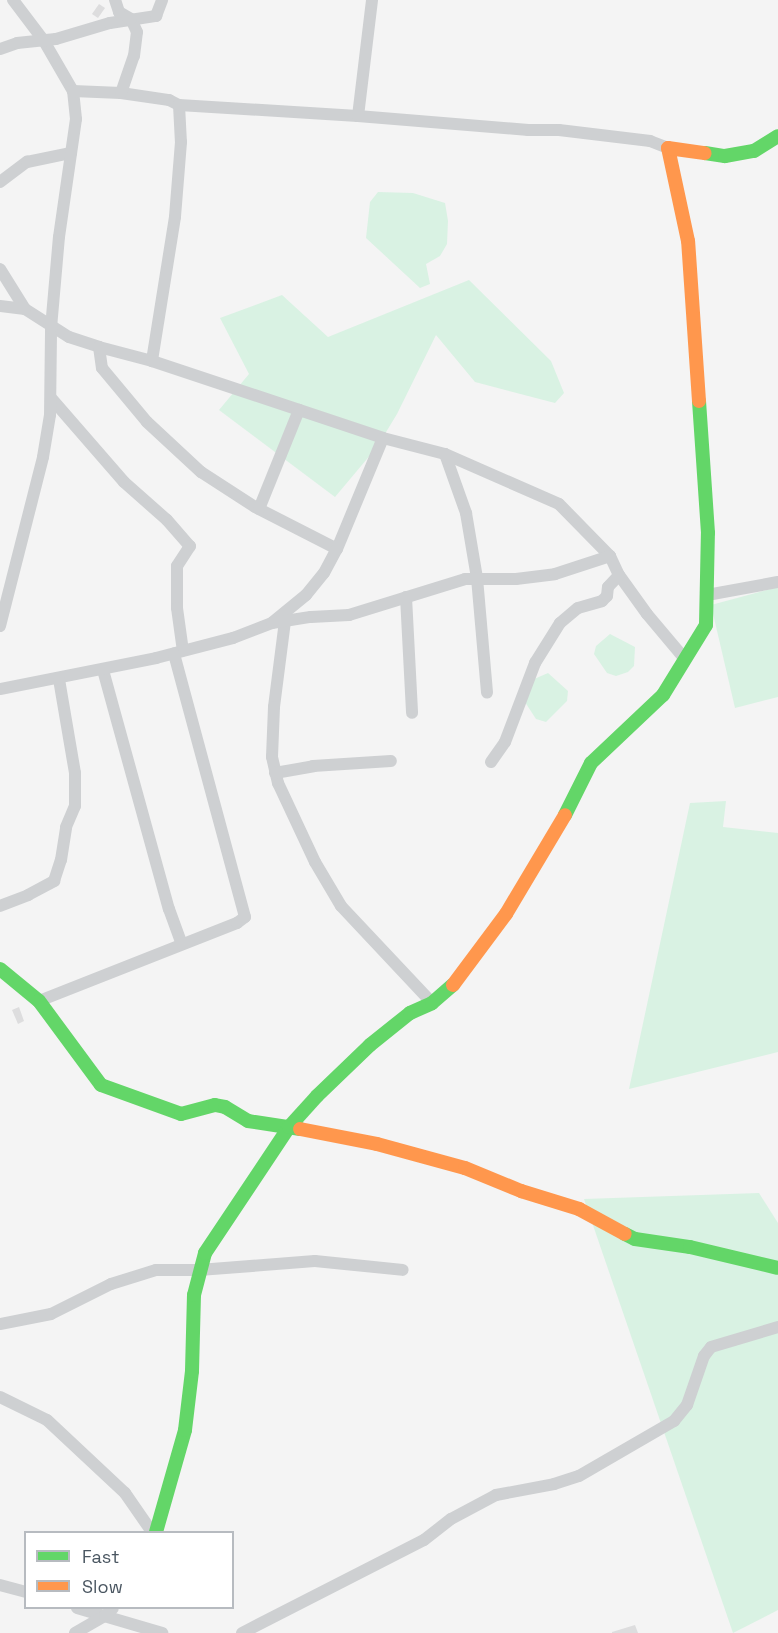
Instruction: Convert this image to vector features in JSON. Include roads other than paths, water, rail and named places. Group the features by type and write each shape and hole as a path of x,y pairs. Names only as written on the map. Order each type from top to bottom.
{"street":[{"path":"0,626 6,584 43,457 51,398 51,328 59,237 76,119 73,92 44,41 13,0"},
{"path":"115,0 119,12 131,20 137,32 135,56 121,93"},
{"path":"0,49 17,43 44,41 156,16 162,0"},
{"path":"358,116 372,0"},
{"path":"73,92 121,93 169,100 179,105 358,116 528,130 559,130 650,141 668,148 725,156 754,151 778,136"},
{"path":"152,361 175,217 181,142 179,105"},
{"path":"155,1531 185,1430 192,1371 194,1295 199,1270 216,1234 252,1186 289,1127 370,1045 410,1013 432,1003 459,979 506,914 555,835 591,763 663,694 706,625 708,532 688,242 668,148"},
{"path":"0,182 27,162 71,153"},
{"path":"0,269 26,309 51,328 77,342 152,361 383,438 445,454 559,504 610,555 619,575 684,658"},
{"path":"0,306 26,309"},
{"path":"99,346 102,368 147,422 201,472 259,509 337,549"},
{"path":"39,1001 237,923 245,916 179,652 177,566 190,546 167,520 124,482 51,398"},
{"path":"259,509 299,410"},
{"path":"383,438 337,549 324,573 306,595 278,622 272,757 275,773 315,862 341,906 432,1003"},
{"path":"445,454 466,513 477,578 488,693"},
{"path":"0,690 103,670 179,652 233,638 278,622 349,615 465,579 516,579 555,574 610,555"},
{"path":"491,762 505,742 535,663 560,622 578,608 602,601 607,596 608,586 619,575"},
{"path":"707,595 778,582"},
{"path":"406,597 412,713"},
{"path":"103,670 169,909 182,944"},
{"path":"0,906 54,881 61,860 66,827 75,806 75,773 59,679"},
{"path":"275,773 312,766 392,761"},
{"path":"0,969 39,1001 101,1085 181,1114 214,1105 225,1107 248,1120 367,1141 465,1168 521,1191 579,1209 635,1239 690,1247 778,1268"},
{"path":"0,1324 51,1314 111,1284 156,1270 199,1270 315,1261 403,1270"},
{"path":"242,1633 424,1540 451,1519 496,1495 554,1484 579,1476 674,1421 687,1405 700,1367 711,1347 778,1327"},
{"path":"0,1397 47,1420 125,1493 153,1531"},
{"path":"0,1585 24,1591"},
{"path":"85,1609 109,1612 162,1633"},
{"path":"75,1633 109,1612"}]}
